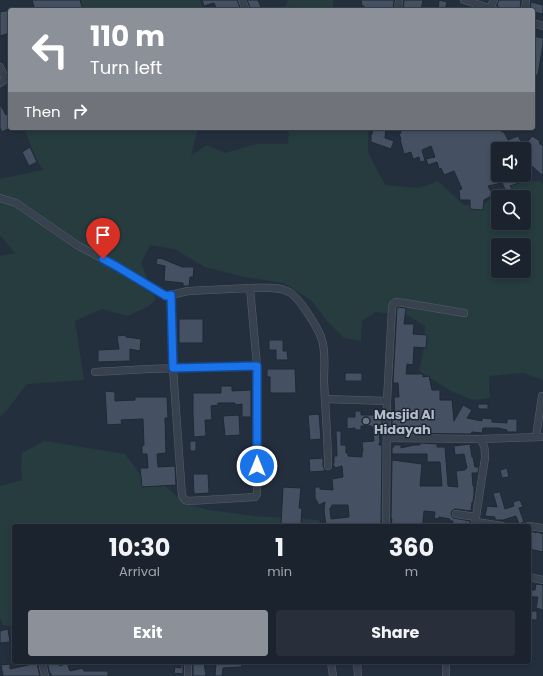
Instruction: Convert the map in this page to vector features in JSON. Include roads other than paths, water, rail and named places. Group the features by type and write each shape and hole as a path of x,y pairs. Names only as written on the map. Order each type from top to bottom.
{"street":[{"path":"464,0 489,8"},
{"path":"0,67 5,78 0,82"},
{"path":"0,198 16,203 77,245 166,296 188,291 250,288 280,289 293,295 314,323 322,340 324,354 328,466"},
{"path":"171,295 173,368 183,498 188,501 252,498 257,494 257,366 250,288"},
{"path":"386,524 387,400 393,304 396,302 405,303 464,313"},
{"path":"96,372 257,366"},
{"path":"387,438 480,439 540,437 542,396"},
{"path":"326,399 387,400"},
{"path":"476,522 485,458 485,449 480,439"},
{"path":"456,514 476,522 489,524"},
{"path":"531,526 543,528"},
{"path":"531,577 543,580"},
{"path":"42,664 44,676"},
{"path":"188,664 188,676"},
{"path":"331,664 333,676"},
{"path":"357,664 358,676"},
{"path":"446,664 446,676"}],"place":[{"name":"Masjid Al Hidayah","path":"366,421"}]}
